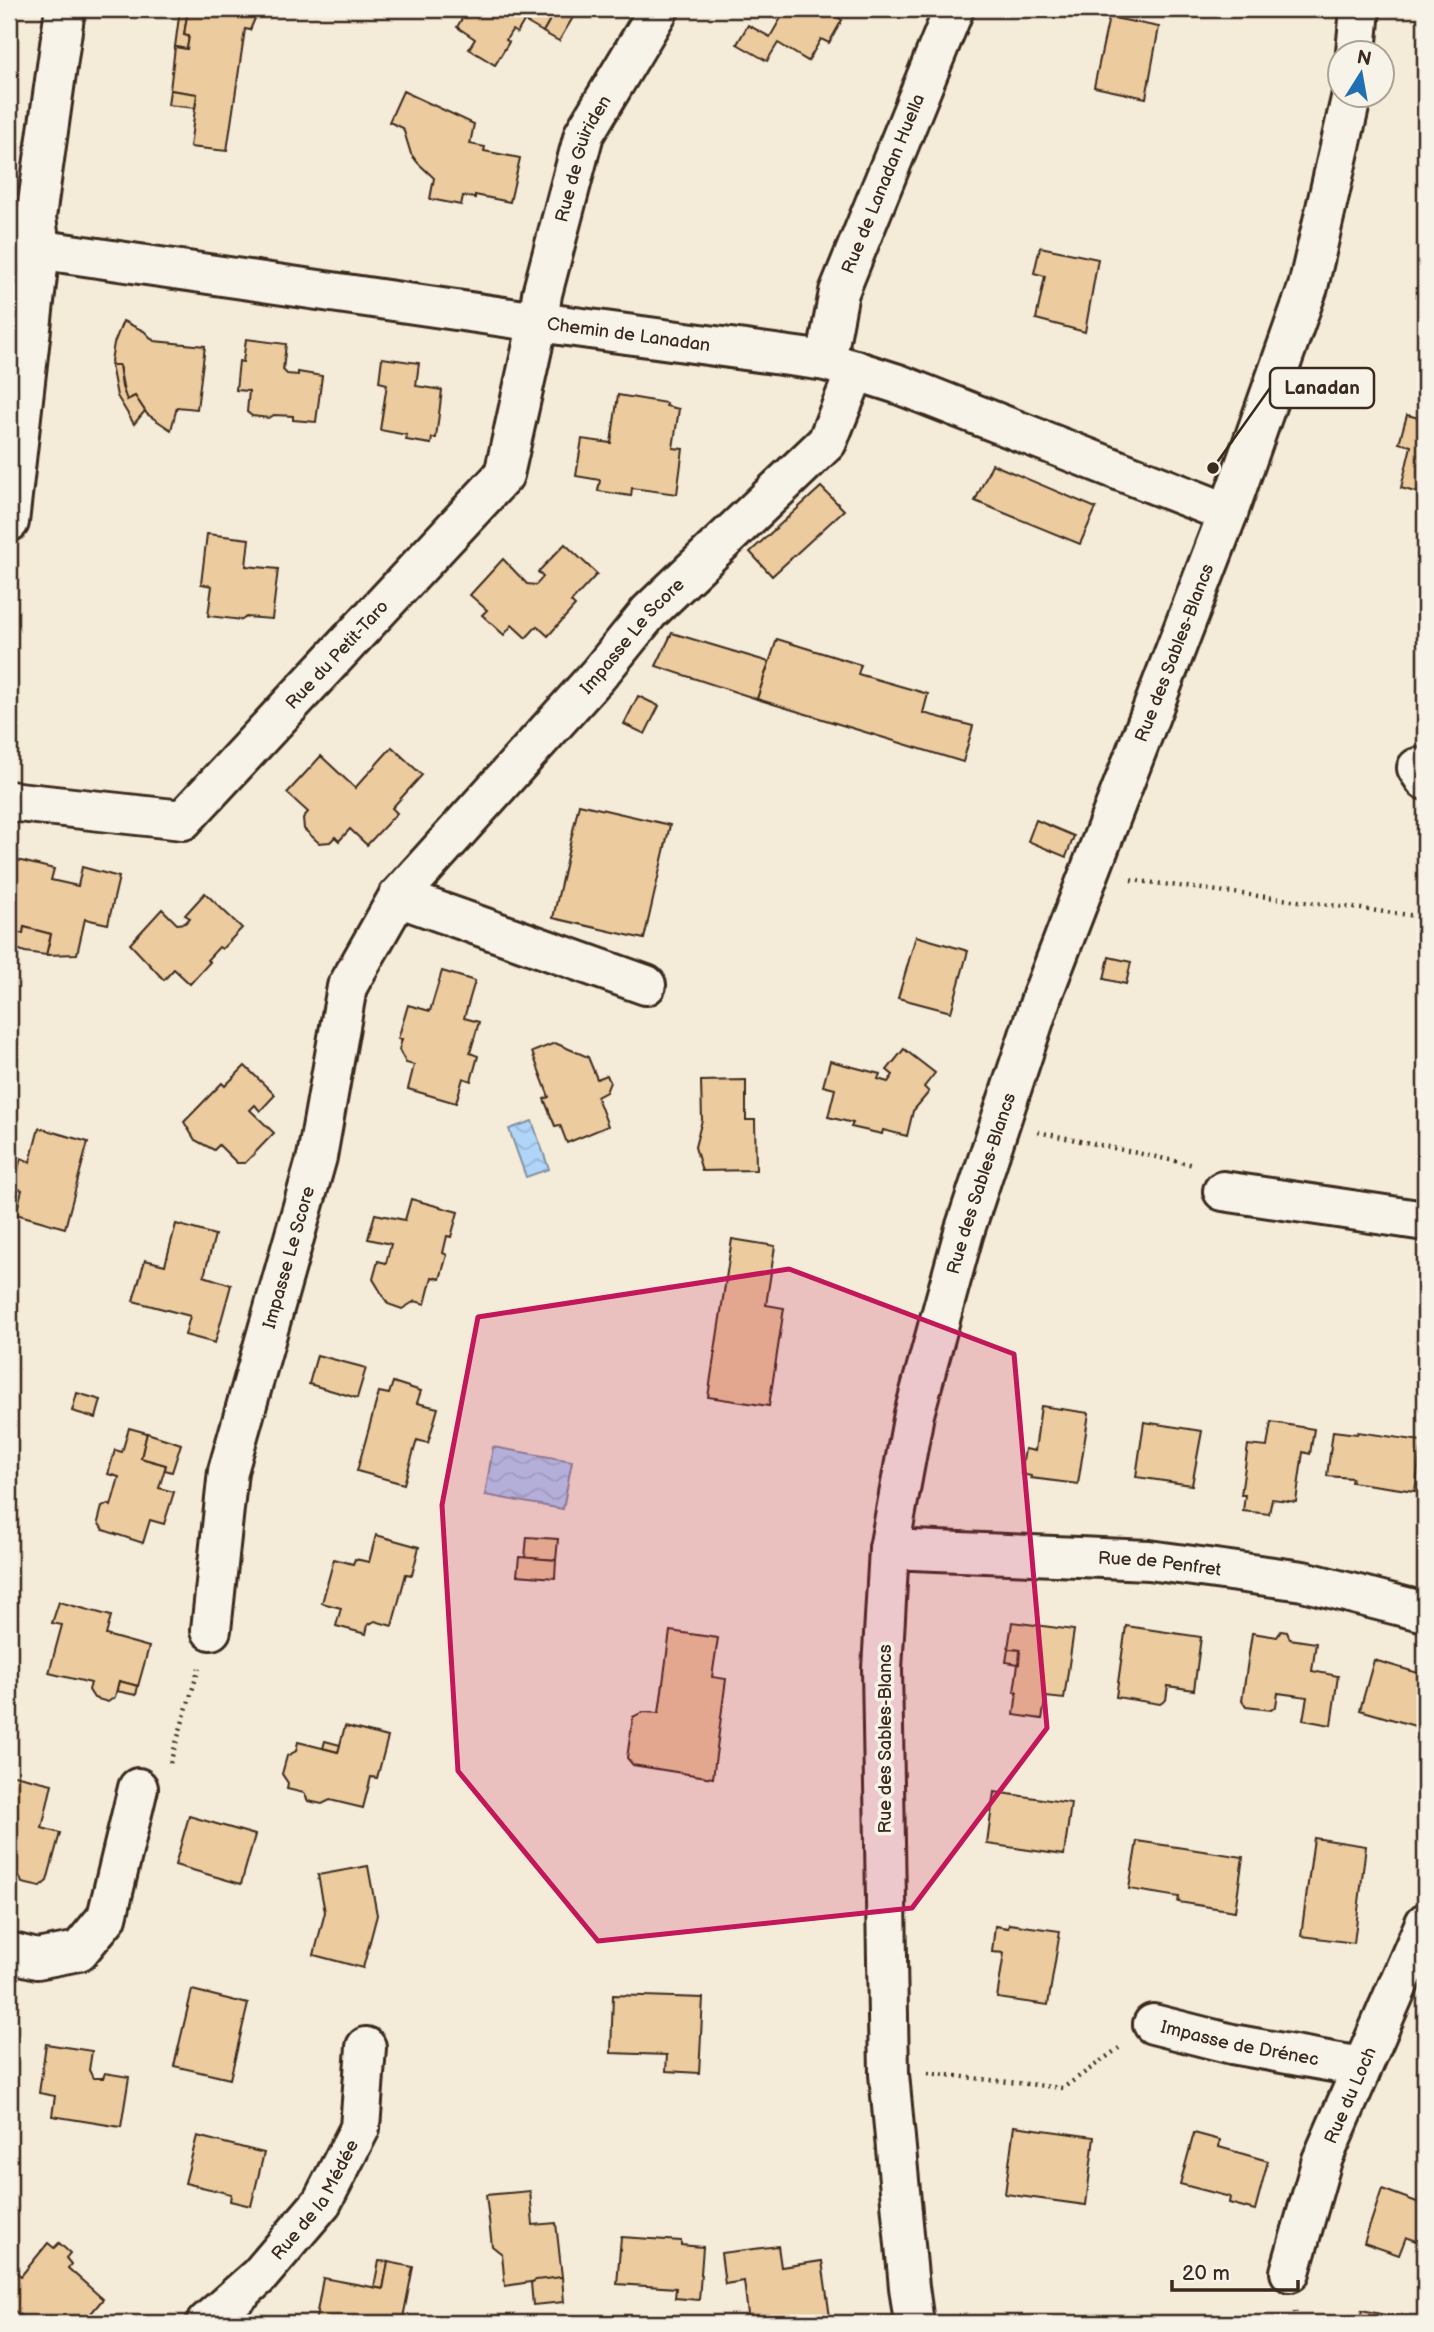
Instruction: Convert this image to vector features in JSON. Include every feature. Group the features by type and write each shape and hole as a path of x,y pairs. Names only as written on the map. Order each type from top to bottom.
{"street":[{"path":"9,522 24,247 36,217 65,9"},
{"name":"Rue de Guiriden","path":"538,322 542,294 584,134 659,9"},
{"name":"Rue de Lanadan Huella","path":"841,366 839,292 954,9"},
{"path":"1357,38 1360,9"},
{"name":"Rue des Sables-Blancs","path":"914,2323 889,2074 883,1669 890,1549 914,1415 964,1232 1042,996 1228,513 1308,287 1349,108"},
{"name":"Chemin de Lanadan","path":"24,247 841,366 898,384 1228,513"},
{"name":"Rue du Petit-Taro","path":"9,801 183,820 504,475 538,322"},
{"name":"Impasse Le Score","path":"212,1628 228,1471 317,1157 347,987 398,897 590,684 649,612 827,443 841,366"},
{"path":"398,897 646,985"},
{"path":"1223,1191 1425,1221"},
{"name":"Rue de Penfret","path":"890,1549 1149,1560 1303,1581 1425,1612"},
{"path":"9,1952 37,1959 79,1951 107,1917 138,1788"},
{"name":"Rue du Loch","path":"1290,2272 1322,2160 1425,1923"},
{"name":"Impasse de Drénec","path":"1153,2024 1232,2044 1361,2067"},
{"name":"Rue de la Médée","path":"206,2323 259,2276 322,2202 360,2128 366,2047"}],"path":[{"path":"1088,874 1425,917"},
{"path":"1000,1122 1068,1140 1200,1167 1223,1191"},
{"path":"138,1788 168,1772 212,1628"},
{"name":"Impasse de Drénec","path":"889,2074 937,2073 1063,2088 1153,2024"}],"highlighted area":[{"path":"789,1269 1014,1354 1047,1728 912,1908 598,1941 458,1771 442,1505 478,1317"}],"water":[{"path":"532,1121 549,1169 526,1177 509,1129"},
{"path":"493,1447 572,1461 563,1509 485,1495"}],"building":[{"path":"180,9 188,9 184,35 189,36 187,49 175,47"},
{"path":"188,9 259,9 250,30 245,29 227,151 190,147 197,94 170,90 175,47 187,49 189,36 184,35"},
{"path":"468,9 556,9 543,32 524,21 517,33 512,30 506,40 509,42 495,65 469,49 475,39 457,27"},
{"path":"556,9 578,9 559,41 543,32"},
{"path":"839,9 835,15 842,20 829,43 821,39 808,61 778,43 767,61 737,44 748,25 770,37 782,16 774,11"},
{"path":"1109,17 1159,27 1146,98 1094,87"},
{"path":"170,90 197,94 195,108 168,105"},
{"path":"403,91 474,124 470,144 485,147 484,151 520,158 510,202 475,195 475,198 463,196 461,205 430,199 434,178 411,154 403,128 389,122"},
{"path":"1040,247 1098,259 1085,332 1036,319 1045,276 1034,273"},
{"path":"123,321 144,331 154,341 205,346 197,409 177,407 171,430 147,414 135,396 127,400 125,397 119,365 112,365 111,361 114,343"},
{"path":"246,339 286,344 283,370 287,374 298,375 298,372 322,376 316,422 293,420 293,416 252,416 247,412 249,391 236,390 239,361 243,362"},
{"path":"382,358 419,363 416,386 442,390 436,438 432,438 431,444 406,440 407,435 380,430 387,384 379,382"},
{"path":"111,365 119,365 127,400 135,396 145,411 134,424 117,396"},
{"path":"618,395 666,403 666,406 679,409 673,448 683,449 677,494 632,488 631,496 598,491 600,480 576,476 582,439 611,443"},
{"path":"1407,415 1425,417 1425,495 1401,488 1411,446 1399,443"},
{"path":"992,464 1096,508 1080,544 975,501"},
{"path":"821,487 844,510 772,576 750,552"},
{"path":"207,534 249,539 246,566 278,569 272,619 246,617 242,620 208,616 212,586 201,584"},
{"path":"565,544 597,574 571,602 575,606 548,636 537,626 526,638 512,625 504,635 482,615 487,610 470,595 503,559 527,584 536,585 543,577 538,572"},
{"path":"672,633 769,662 757,699 656,666"},
{"path":"777,639 861,665 858,674 928,694 923,713 973,726 963,762 757,699"},
{"path":"638,696 659,706 645,734 624,724"},
{"path":"392,747 422,775 392,808 397,813 367,845 350,829 339,841 335,837 330,842 319,843 304,829 303,818 308,812 287,793 321,756 355,788"},
{"path":"579,804 670,825 644,939 553,918"},
{"path":"1036,820 1074,836 1066,857 1028,841"},
{"path":"13,859 54,869 51,880 78,886 82,867 119,877 108,924 85,919 77,954 46,955 51,934 24,927 23,934 9,930 9,879"},
{"path":"205,893 242,928 222,949 219,947 207,960 210,962 190,984 174,969 164,980 130,944 162,909 177,924 185,923 190,918 185,915"},
{"path":"24,927 51,934 46,955 9,946 9,930 23,934"},
{"path":"916,936 968,951 951,1012 898,998"},
{"path":"1109,957 1131,962 1126,984 1104,979"},
{"path":"442,971 475,981 464,1018 479,1022 470,1053 478,1056 471,1081 463,1078 456,1103 408,1089 414,1065 406,1063 399,1050 402,1039 398,1039 408,1005 430,1011"},
{"path":"555,1043 588,1057 597,1079 607,1075 610,1082 606,1092 597,1097 608,1126 567,1143 560,1125 555,1126 544,1099 549,1097 532,1052"},
{"path":"904,1049 935,1073 924,1087 929,1092 913,1111 907,1136 883,1130 882,1134 851,1127 853,1123 828,1117 835,1089 823,1086 830,1061 880,1074 878,1079 888,1082 893,1075 887,1070"},
{"path":"245,1066 275,1095 260,1111 255,1105 250,1110 274,1133 245,1163 237,1163 219,1145 214,1150 195,1140 184,1122 222,1083 225,1086"},
{"path":"746,1080 746,1120 755,1120 756,1170 702,1171 695,1147 702,1120 701,1081"},
{"path":"39,1128 88,1142 65,1228 16,1214 22,1190 13,1187 21,1158 30,1162"},
{"path":"411,1199 458,1212 451,1237 447,1236 443,1253 447,1255 440,1279 432,1277 425,1304 415,1301 402,1309 388,1304 373,1279 378,1261 386,1263 391,1244 368,1239 375,1214 405,1220"},
{"path":"176,1224 215,1235 204,1276 231,1285 215,1343 185,1335 190,1316 133,1301 145,1260 165,1265"},
{"path":"732,1239 775,1246 766,1305 784,1308 769,1406 708,1397"},
{"path":"317,1355 366,1368 357,1398 309,1384"},
{"path":"393,1382 421,1391 417,1403 438,1408 428,1443 417,1440 404,1484 357,1471 379,1392 389,1394"},
{"path":"77,1393 101,1400 96,1418 72,1411"},
{"path":"1041,1406 1089,1413 1078,1484 1031,1478 1021,1474 1025,1449 1035,1451"},
{"path":"1144,1422 1202,1431 1192,1485 1136,1477"},
{"path":"1271,1422 1314,1429 1310,1454 1303,1452 1296,1502 1272,1499 1269,1514 1243,1511 1245,1495 1241,1495 1248,1445 1267,1447"},
{"path":"129,1428 147,1433 141,1458 166,1465 159,1488 174,1492 164,1524 150,1520 143,1543 103,1530 98,1522 102,1507 108,1504 111,1506 119,1477 108,1474 115,1450 122,1452"},
{"path":"1333,1431 1422,1441 1415,1491 1351,1482 1352,1478 1327,1476"},
{"path":"147,1433 181,1444 172,1472 165,1470 166,1465 141,1458"},
{"path":"376,1535 419,1547 412,1575 406,1574 392,1626 375,1621 368,1625 366,1634 336,1626 341,1608 322,1603 334,1559 353,1564 355,1559 369,1562"},
{"path":"527,1537 558,1539 556,1560 525,1558"},
{"path":"519,1557 556,1560 555,1578 517,1575"},
{"path":"59,1602 111,1616 106,1635 149,1647 138,1686 119,1681 115,1697 108,1702 94,1698 89,1690 91,1683 49,1673 62,1625 52,1623"},
{"path":"1012,1622 1074,1630 1064,1699 1046,1697 1042,1719 1014,1715 1017,1692 1014,1692 1020,1650 1008,1649"},
{"path":"1126,1626 1201,1637 1194,1690 1168,1686 1166,1700 1160,1704 1116,1697"},
{"path":"670,1631 718,1638 712,1677 726,1679 713,1778 633,1765 627,1758 633,1717 643,1712 659,1713"},
{"path":"1281,1631 1287,1632 1290,1639 1316,1643 1312,1671 1338,1676 1331,1725 1303,1720 1307,1697 1278,1693 1276,1706 1271,1710 1246,1707 1242,1701 1252,1633 1277,1637"},
{"path":"1008,1649 1020,1650 1019,1664 1006,1662"},
{"path":"1374,1660 1425,1675 1425,1719 1422,1728 1360,1710"},
{"path":"119,1681 138,1686 136,1695 117,1691"},
{"path":"345,1726 388,1737 377,1778 371,1777 363,1808 330,1800 322,1804 308,1801 304,1793 287,1789 288,1783 282,1774 287,1756 296,1751 298,1742 338,1752"},
{"path":"325,1741 340,1745 338,1752 323,1748"},
{"path":"10,1774 52,1784 42,1828 60,1833 47,1881 40,1887 22,1883 19,1875 9,1875"},
{"path":"994,1792 1071,1803 1064,1855 987,1844"},
{"path":"189,1816 255,1835 241,1884 175,1865"},
{"path":"1314,1838 1366,1846 1354,1943 1301,1936"},
{"path":"1137,1841 1243,1857 1235,1911 1178,1902 1179,1897 1129,1889"},
{"path":"368,1866 377,1915 363,1968 314,1955 325,1912 318,1875"},
{"path":"1009,1924 1060,1931 1048,2005 997,1998 1004,1953 992,1952 995,1926 1008,1928"},
{"path":"192,1990 248,2004 230,2079 174,2066"},
{"path":"613,1995 703,1998 699,2073 666,2071 667,2055 611,2053"},
{"path":"46,2044 92,2051 89,2070 93,2078 103,2078 105,2073 129,2077 121,2127 52,2116 55,2096 39,2093"},
{"path":"1014,2126 1094,2137 1086,2205 1005,2194"},
{"path":"1194,2133 1220,2140 1219,2147 1268,2161 1255,2210 1229,2203 1230,2197 1180,2184"},
{"path":"197,2136 264,2153 251,2206 230,2201 231,2194 185,2183"},
{"path":"1382,2189 1425,2205 1425,2244 1406,2237 1399,2255 1364,2243"},
{"path":"530,2191 533,2225 556,2223 562,2277 505,2286 502,2254 492,2246 486,2195"},
{"path":"621,2237 681,2241 681,2245 703,2247 699,2300 675,2298 676,2288 617,2284"},
{"path":"48,2243 54,2248 59,2243 70,2253 66,2258 71,2264 68,2268 103,2299 83,2323 49,2323 43,2318 38,2323 29,2323 9,2306 9,2270 11,2268 21,2276"},
{"path":"778,2246 781,2267 822,2261 830,2317 817,2319 817,2323 801,2323 801,2320 749,2323 744,2281 725,2284 721,2253"},
{"path":"379,2261 388,2262 383,2289 374,2287"},
{"path":"388,2262 413,2267 402,2323 315,2323 323,2278 383,2289"},
{"path":"562,2277 564,2302 533,2305 531,2283"},
{"path":"1362,2310 1404,2319 1403,2323 1359,2323"}],"place":[{"name":"Lanadan","path":"1213,468"}]}
